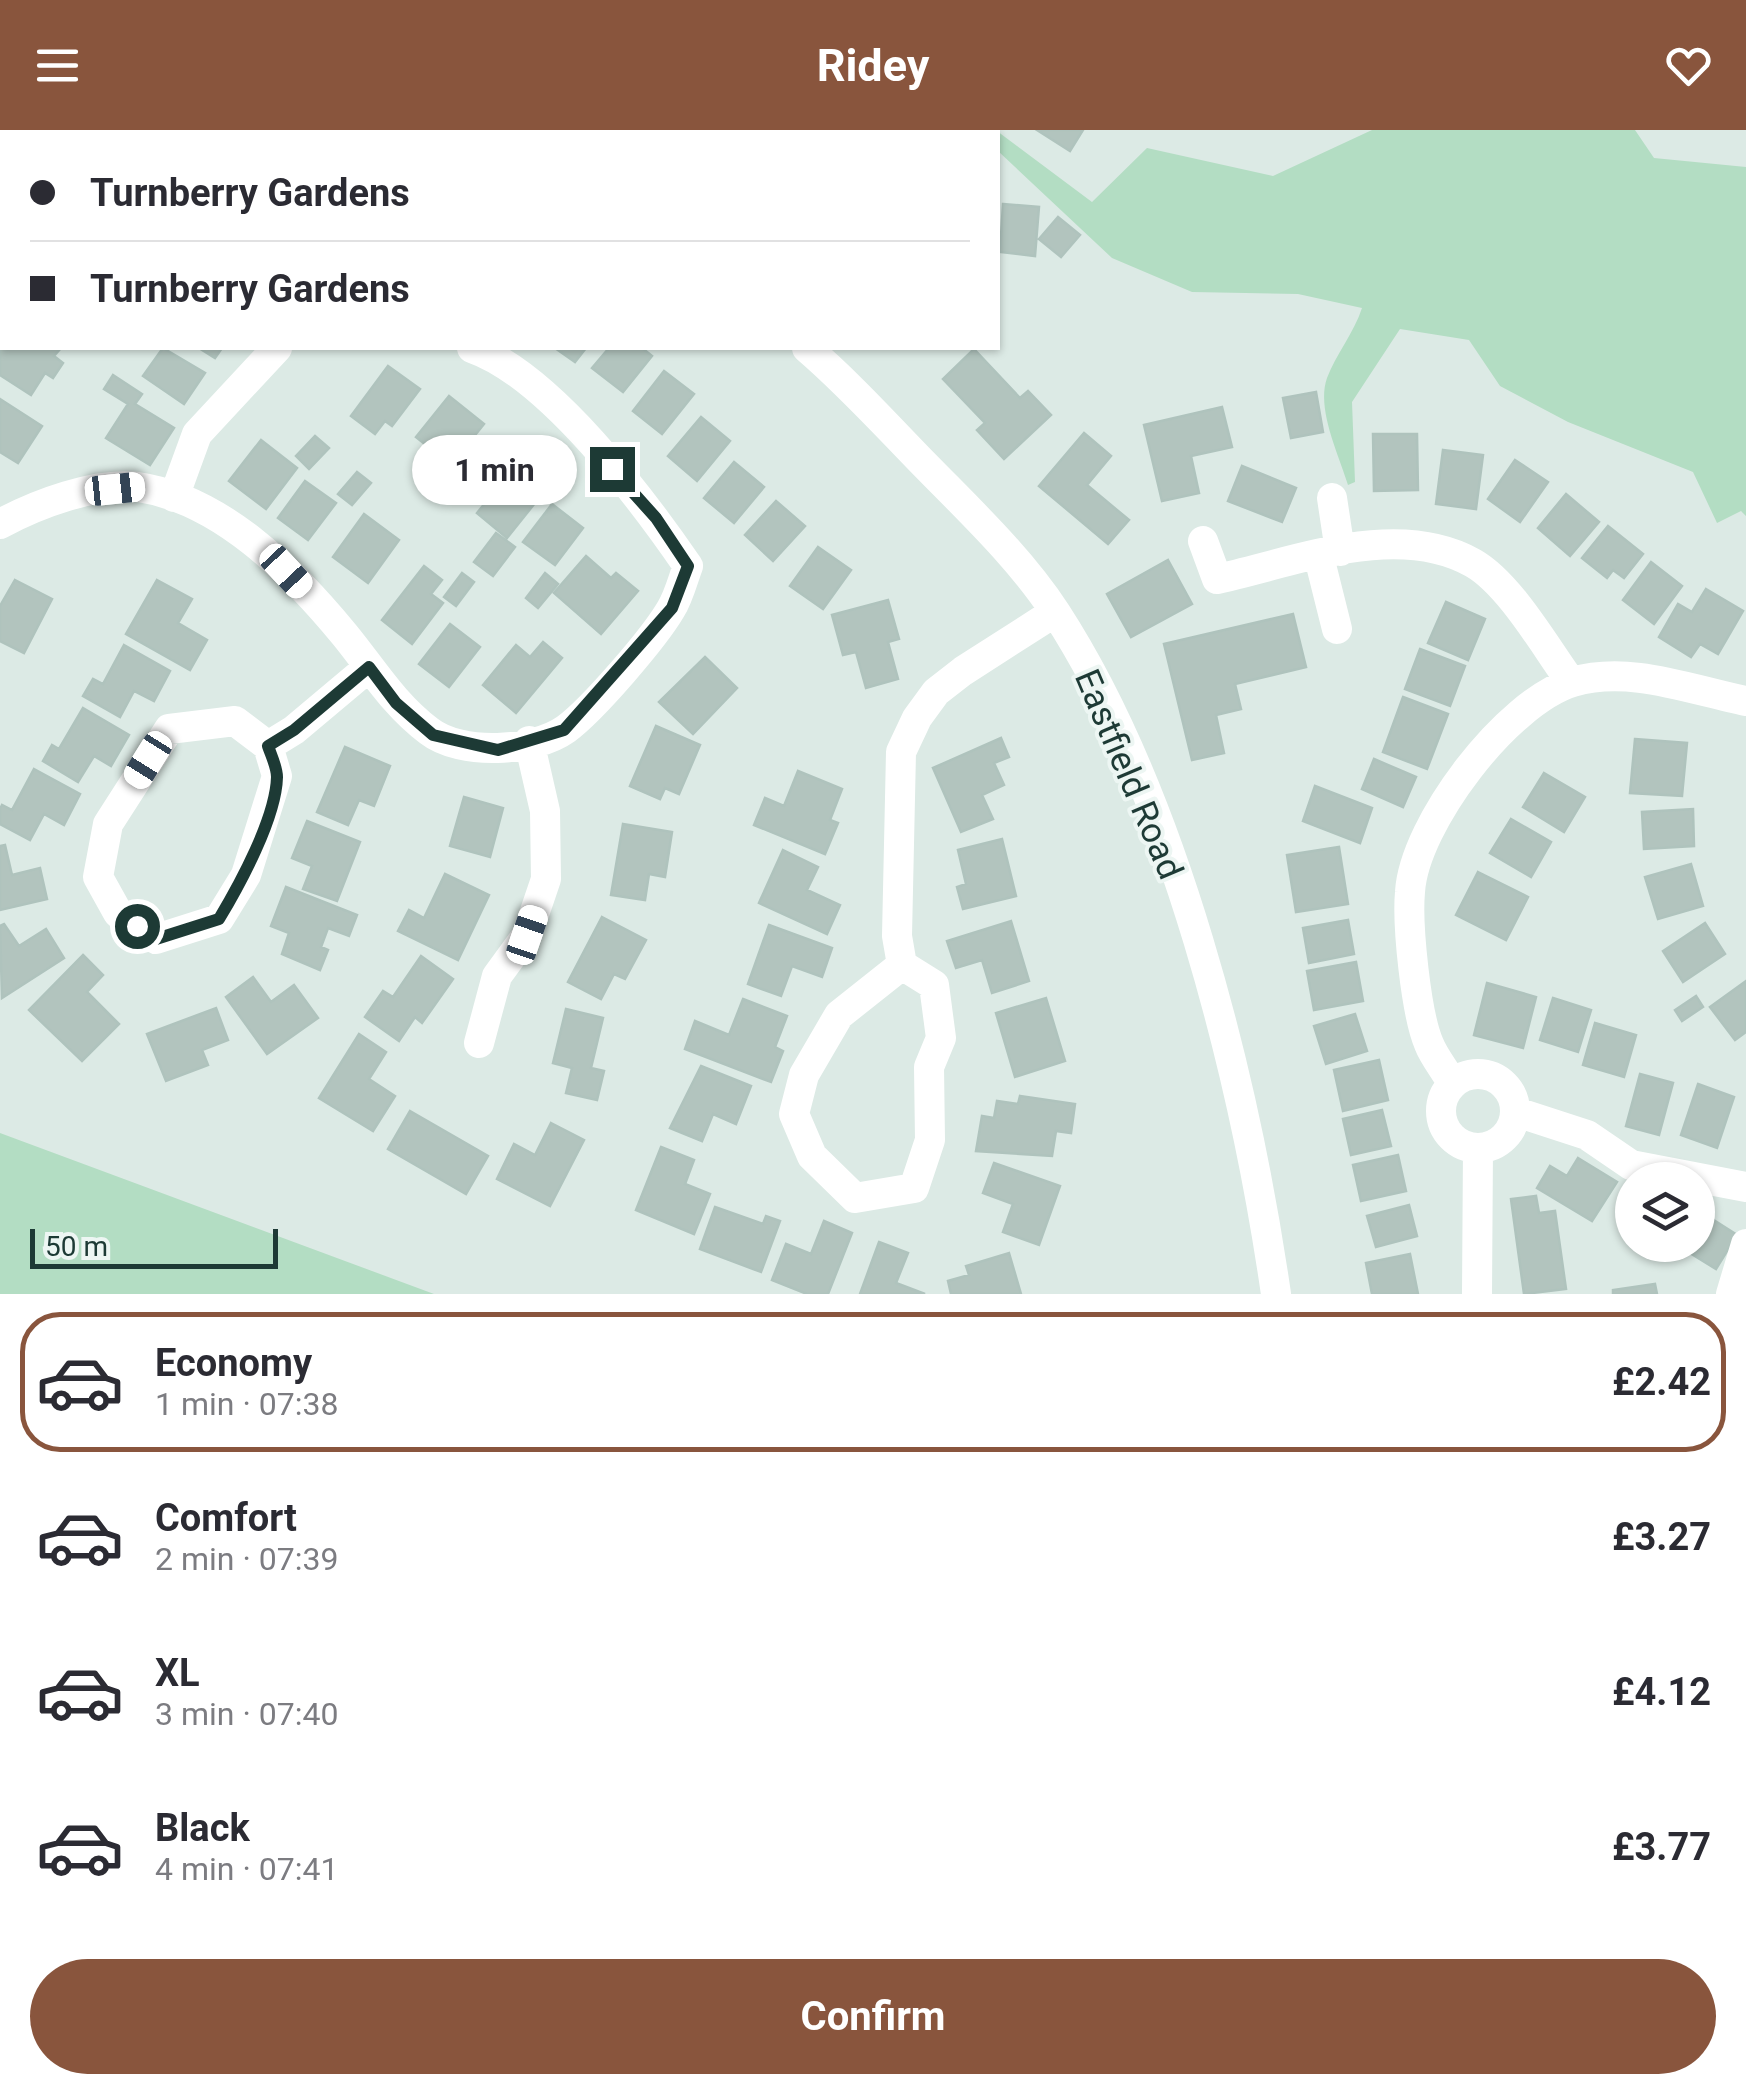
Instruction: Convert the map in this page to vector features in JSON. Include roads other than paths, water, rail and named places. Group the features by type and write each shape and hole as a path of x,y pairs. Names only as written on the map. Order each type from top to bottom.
{"street":[{"path":"174,498 197,434 275,350"},
{"path":"0,524 30,508 94,492 136,487 207,508 286,571 396,703 433,735 498,750 564,730 599,696 672,608 688,566 656,518 569,420 517,370 476,350"},
{"name":"Eastfield Road","path":"809,350 985,527 1055,612 1111,718 1148,802 1211,986 1260,1188 1276,1294"},
{"path":"1332,498 1330,554 1337,629"},
{"path":"1203,541 1217,579 1330,554 1415,544 1474,564 1514,603 1571,682"},
{"path":"902,965 839,1014 804,1075 794,1114 812,1156 854,1198 914,1188 930,1140 929,1066 941,1038 934,986 902,965 897,936 901,752 936,692 1055,612"},
{"path":"268,746 294,730 369,667"},
{"path":"1452,1083 1428,1042 1412,949 1410,889 1434,825 1474,756 1522,711 1571,682 1624,675 1746,701"},
{"path":"235,722 268,746 277,776 266,816 246,875 219,919 156,939 118,912 98,877 108,824 168,728 235,722"},
{"path":"479,1043 498,976 527,935 546,880 544,811 529,741"},
{"path":"1471,1074 1494,1076 1513,1096 1516,1112 1501,1141 1478,1148 1453,1140 1442,1122 1442,1098 1452,1083 1471,1074"},
{"path":"1516,1112 1586,1135 1631,1165 1746,1187"},
{"path":"1477,1294 1478,1148"},
{"path":"1731,1294 1746,1244"}]}
